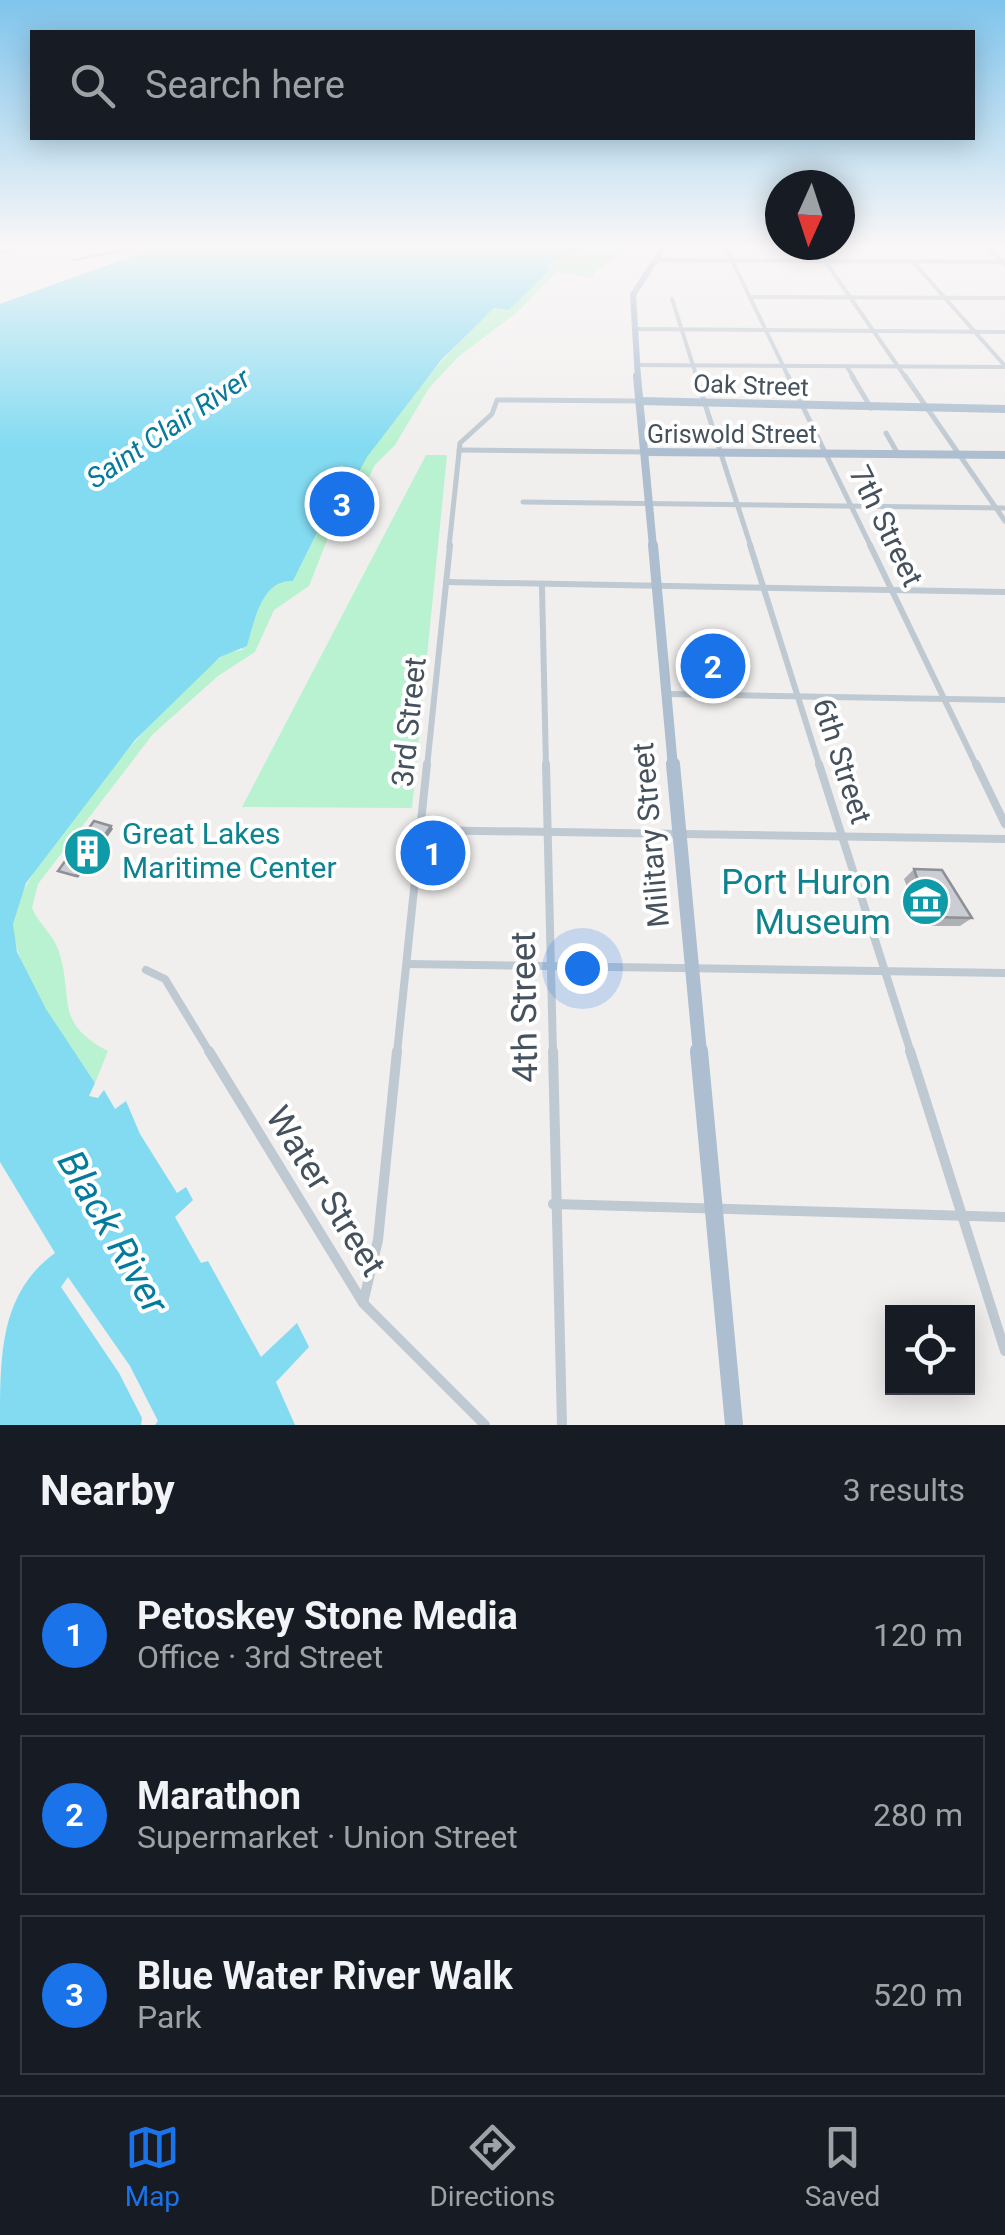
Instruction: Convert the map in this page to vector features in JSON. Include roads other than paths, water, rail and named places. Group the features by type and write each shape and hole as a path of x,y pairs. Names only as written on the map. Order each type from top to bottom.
{"main road":[{"name":"Military Street","path":"632,314 734,1425"},
{"name":"Oak Street","path":"640,401 1005,410"},
{"name":"Griswold Street","path":"645,452 1005,455"}],"street":[{"name":"6th Street","path":"676,314 1005,1351"},
{"name":"7th Street","path":"758,314 1005,824"},
{"path":"862,314 1005,521"},
{"path":"959,314 1005,366"},
{"path":"632,329 1005,332"},
{"path":"636,364 1005,366"},
{"path":"846,366 871,408"},
{"name":"Oak Street","path":"459,450 462,438 488,419 497,400 640,401"},
{"path":"886,433 898,454"},
{"name":"Griswold Street","path":"459,450 645,452"},
{"name":"3rd Street","path":"363,1302 378,1240 459,450"},
{"path":"523,502 1005,508"},
{"path":"446,582 542,588 1005,592"},
{"name":"4th Street","path":"542,588 553,1204 562,1425"},
{"path":"666,694 1005,700"},
{"path":"420,830 1005,838"},
{"path":"407,964 1005,973"},
{"name":"Water Street","path":"146,970 165,979 363,1302 485,1425"},
{"path":"553,1204 1005,1217"}],"water":[{"path":"0,314 487,314 442,359 367,457 345,497 332,502 293,581 274,587 261,603 247,646 220,657 135,740 26,883 13,924 17,952 46,1009 95,1083 89,1096 98,1098 104,1090 115,1109 126,1101 140,1134 177,1193 186,1187 193,1200 175,1217 201,1263 208,1261 261,1357 297,1323 309,1347 276,1382 295,1425 0,1425 3,1350 13,1306 37,1269 55,1253 0,1162"}],"place":[{"name":"Blue Water River Walk","path":"342,504"},
{"name":"Marathon","path":"713,666"},
{"name":"Great Lakes Maritime Center","path":"87,851"},
{"name":"Petoskey Stone Media","path":"433,853"},
{"name":"Port Huron Museum","path":"926,902"}],"water label":[{"name":"Saint Clair River","path":"168,428"},
{"name":"Black River","path":"113,1232"}]}
